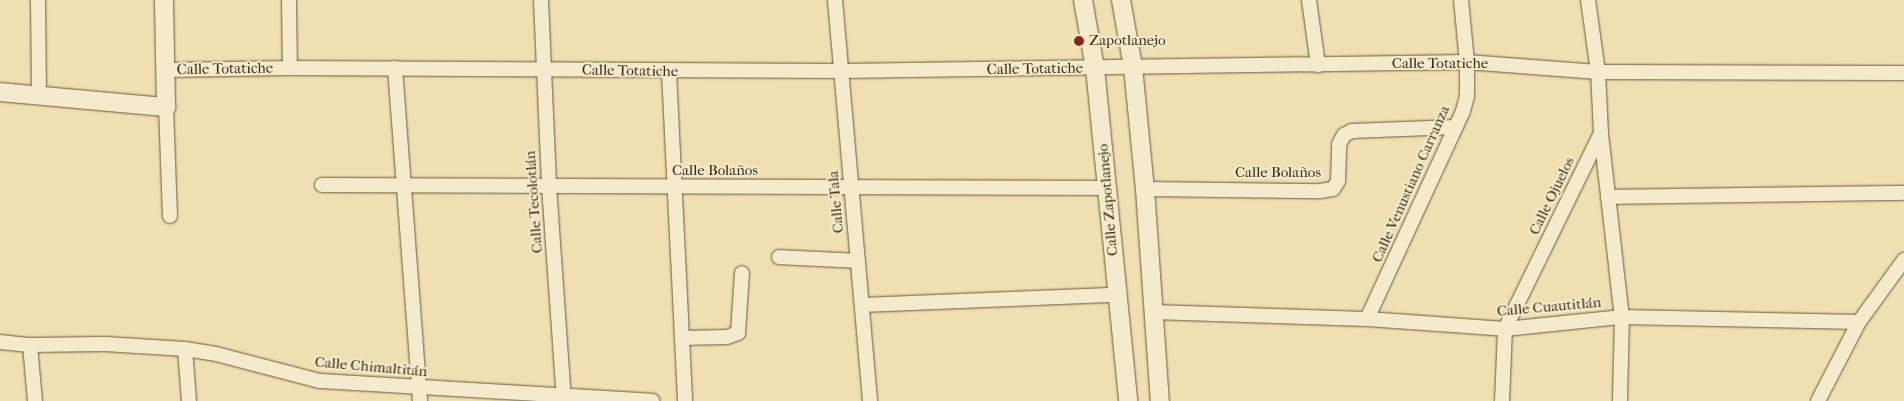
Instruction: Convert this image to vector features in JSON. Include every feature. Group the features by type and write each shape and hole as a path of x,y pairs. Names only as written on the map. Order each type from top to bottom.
{"street":[{"path":"38,0 39,97"},
{"path":"164,0 170,216"},
{"path":"289,0 290,68"},
{"name":"Calle Tecolotlán","path":"541,0 549,186 564,398"},
{"name":"Calle Tala","path":"835,0 870,401"},
{"name":"Calle Zapotlanejo","path":"1083,0 1095,68 1128,401"},
{"path":"1121,0 1133,67 1145,189 1160,401"},
{"path":"1309,0 1318,64"},
{"name":"Calle Venustiano Carranza","path":"1367,319 1456,127 1466,96 1468,62 1461,0"},
{"name":"Calle Ojuelos","path":"1502,401 1505,329 1601,134 1598,72 1588,0"},
{"name":"Calle Totatiche","path":"166,70 395,68 669,72 841,71 1468,62 1598,72 1904,73"},
{"path":"395,68 420,395"},
{"path":"669,72 685,401"},
{"path":"0,92 166,107"},
{"name":"Calle Bolaños","path":"1145,189 1320,191 1333,189 1338,181 1340,144 1344,135 1352,131 1456,127"},
{"path":"1601,134 1622,317 1620,401"},
{"name":"Calle Bolaños","path":"322,185 1108,188"},
{"path":"1608,198 1904,193"},
{"path":"779,257 858,261"},
{"path":"1818,401 1859,322 1904,260"},
{"path":"682,338 727,337 738,334 742,273"},
{"path":"862,305 1116,294"},
{"name":"Calle Cuautitlán","path":"1153,312 1367,319 1505,329 1622,317 1859,322"},
{"name":"Calle Chimaltitán","path":"0,342 30,345 105,344 185,349 216,354 320,381 420,395 652,401"},
{"path":"30,345 35,401"},
{"path":"185,349 189,401"}],"place":[{"name":"Zapotlanejo","path":"1079,41"}]}
